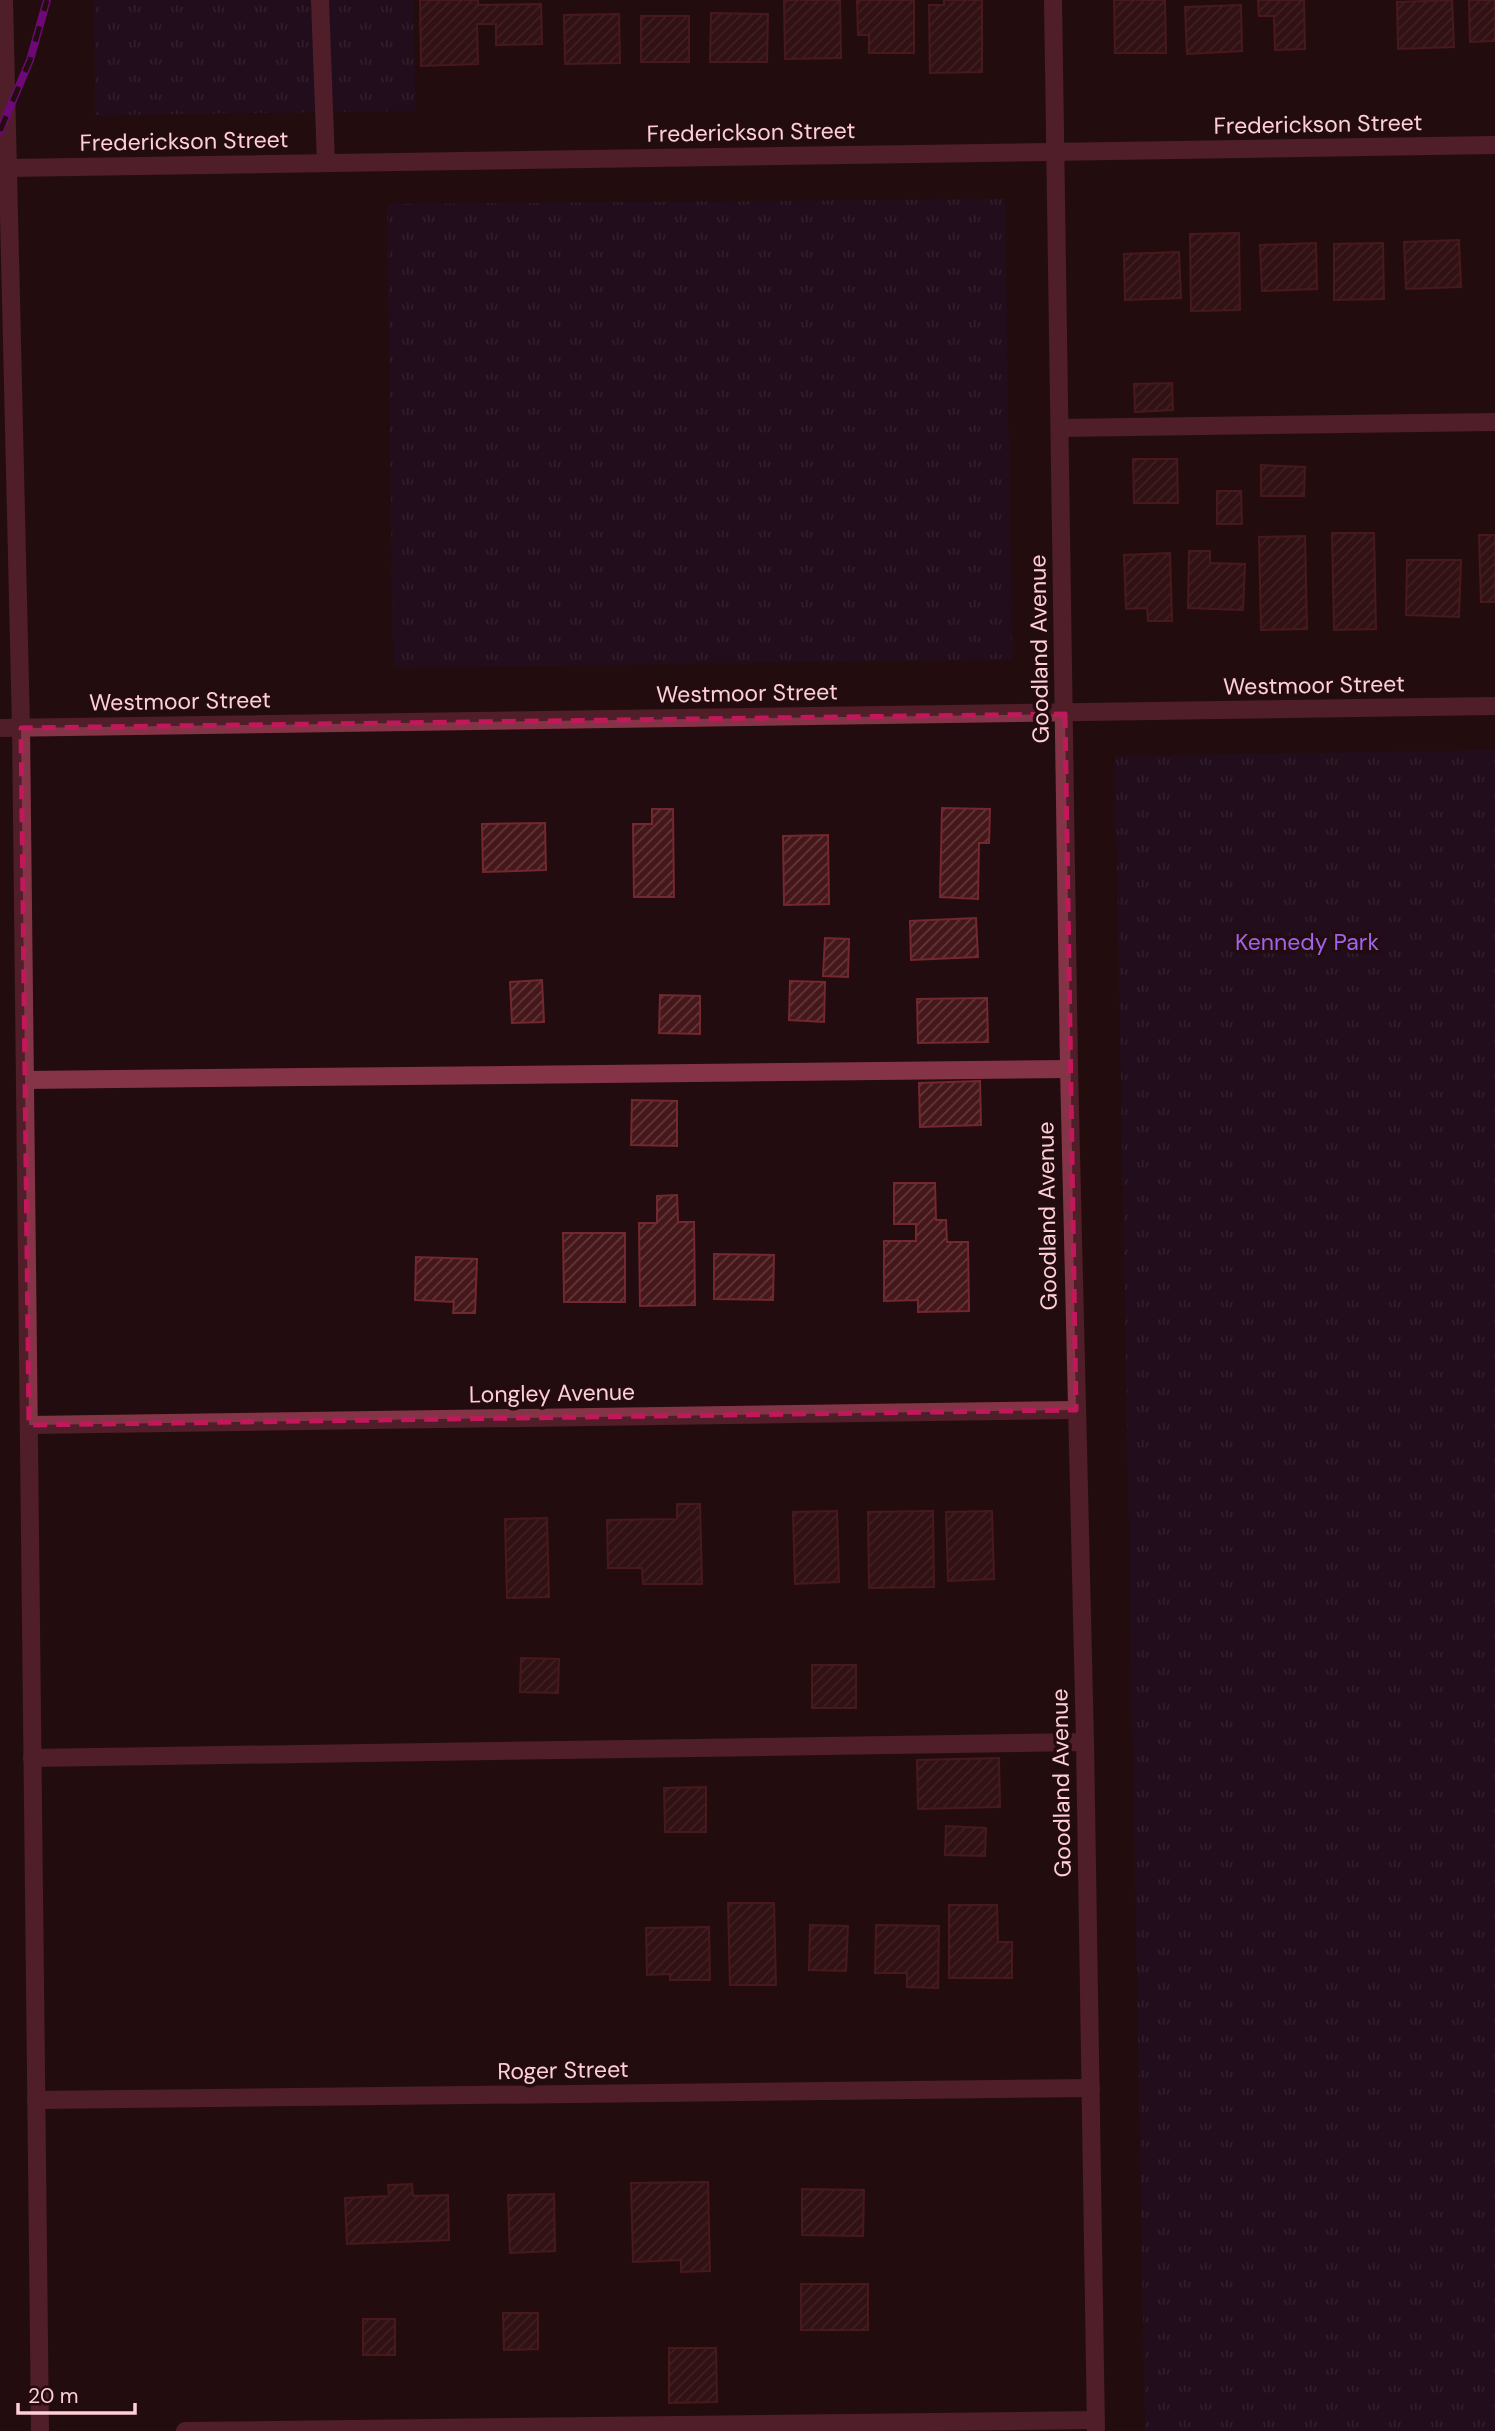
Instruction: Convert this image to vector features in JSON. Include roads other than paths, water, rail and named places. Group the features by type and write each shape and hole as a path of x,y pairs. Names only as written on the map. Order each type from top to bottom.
{"street":[{"path":"4,0 21,728 40,2431"},
{"path":"320,0 326,163"},
{"name":"Goodland Avenue","path":"1053,0 1069,1069 1085,1742 1095,2425"},
{"name":"Frederickson Street","path":"8,168 1495,145"},
{"path":"1060,428 1495,422"},
{"name":"Westmoor Street","path":"0,728 1495,706"},
{"path":"25,1080 1069,1069"},
{"name":"Longley Avenue","path":"29,1425 1076,1410"},
{"path":"32,1758 1085,1742"},
{"name":"Roger Street","path":"36,2100 1091,2088"},
{"path":"185,2431 1095,2425"}],"railway":[{"path":"0,131 30,60 47,0"}],"park label":[{"name":"Kennedy Park","path":"1307,942"}]}
